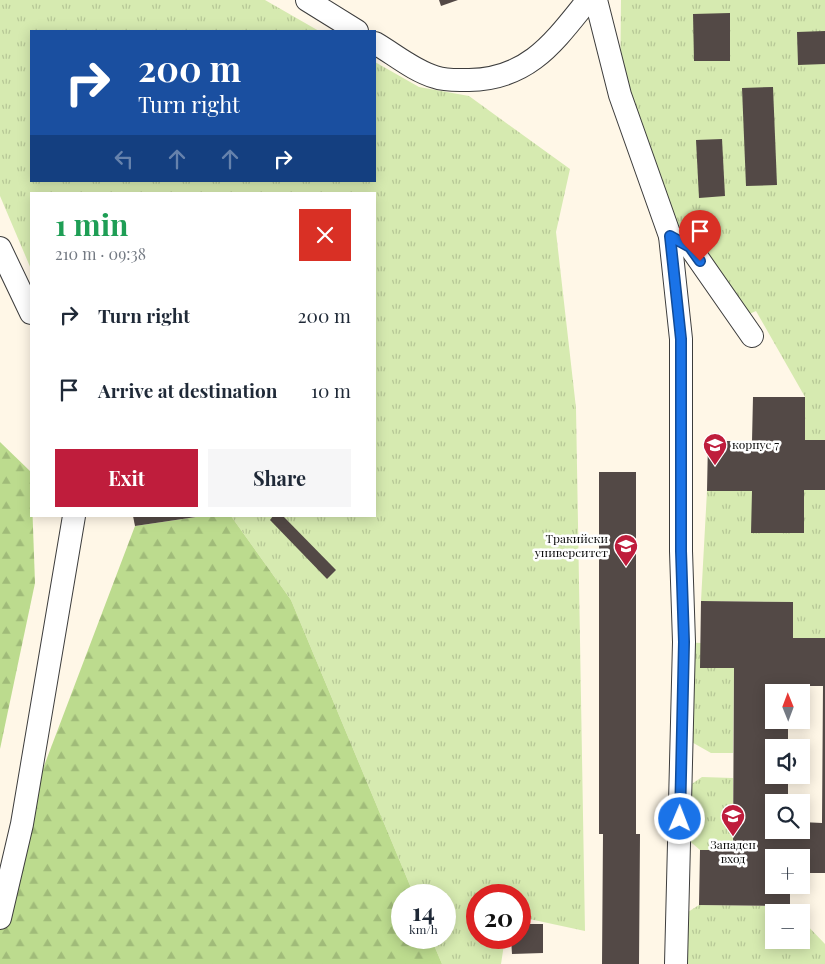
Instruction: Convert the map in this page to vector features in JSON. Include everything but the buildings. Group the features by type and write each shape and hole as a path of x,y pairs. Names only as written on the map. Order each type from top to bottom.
{"street":[{"path":"307,0 355,30"},
{"path":"376,44 419,70 435,77 456,80 478,80 516,70 536,60 552,45 588,0"},
{"path":"596,0 620,95 670,236 681,339 681,551 684,642 676,964"},
{"path":"670,236 690,247 752,336"},
{"path":"0,248 30,311"},
{"path":"0,918 22,824 74,517"}],"green space":[{"path":"0,0 265,0 317,30 30,30 30,182 376,182 376,63 419,87 469,96 570,169 556,232 576,408 585,931 531,919 531,884 466,884 466,949 503,949 501,964 442,964 436,949 456,949 456,884 409,884 291,600 232,517 376,517 376,192 30,192 30,267 0,196"},
{"path":"621,0 825,0 825,440 805,440 805,397 756,311 740,318 670,236 620,95"},
{"path":"0,442 30,471 30,517 33,517 35,583 0,749"},
{"path":"804,490 825,490 825,638 793,638 793,602 701,601 707,491 752,491 752,533 803,533"},
{"path":"196,517 232,517 291,600 409,884 391,884 391,949 436,949 442,964 0,964 0,918 22,824 135,526"},
{"path":"684,642 701,643 701,668 734,668 733,753 711,753 681,736"},
{"path":"702,777 733,778 733,850 700,850 679,832 680,792"},
{"path":"699,905 765,906 765,949 810,949 810,928 825,944 825,964 676,964 677,919"}],"place":[{"name":"корпус 7","path":"715,466"},
{"name":"Тракийски университет","path":"626,567"},
{"name":"Западен вход","path":"733,837"}],"route":[{"path":"680,819 684,642 681,551 681,339 670,236 690,247 700,261"}]}
